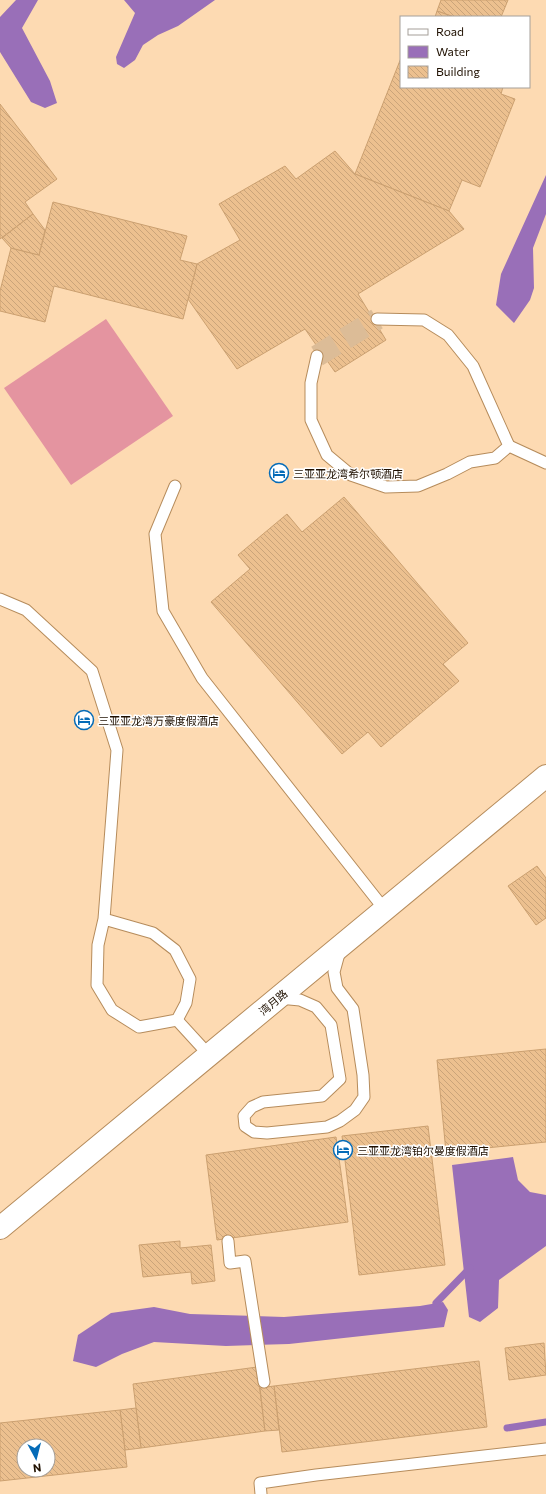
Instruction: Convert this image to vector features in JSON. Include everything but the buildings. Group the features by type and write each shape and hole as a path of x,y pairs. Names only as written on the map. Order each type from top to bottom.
{"street":[{"name":"湾月路","path":"0,1228 546,776"}],"lane":[{"path":"378,319 424,320 448,335 473,366 509,446 546,463"},
{"path":"317,356 311,383 311,420 326,455 351,475 386,487 418,486 447,474 470,462 495,458 509,446"},
{"path":"175,486 155,534 163,611 202,678 385,910"},
{"path":"0,599 26,610 92,671 117,750 104,919 98,945 97,985 112,1010 139,1027 178,1020"},
{"path":"104,919 153,933 175,950 190,979 186,1003 178,1020"},
{"path":"278,998 300,1000 316,1007 331,1025 340,1079 322,1096 263,1102 252,1107 244,1116 245,1126 254,1132 267,1133 327,1127 340,1121 355,1110 364,1097 363,1075 353,1009 337,988 334,972 342,946"},
{"path":"178,1020 209,1055"},
{"path":"228,1241 230,1263 245,1261 264,1382"},
{"path":"261,1494 260,1483 316,1475 546,1449"}],"shaded area":[{"path":"106,319 173,416 71,485 4,388"}],"water":[{"path":"16,0 38,0 22,28 50,81 57,103 45,108 31,102 0,52 0,17"},
{"path":"124,0 215,0 178,26 158,35 143,45 135,60 124,68 117,64 116,57 135,13"},
{"path":"546,175 546,214 533,248 534,288 530,300 514,323 496,305 501,274"},
{"path":"513,1157 518,1180 530,1192 546,1195 546,1246 499,1280 498,1308 480,1322 469,1317 452,1165"},
{"path":"443,1302 448,1310 444,1327 289,1344 226,1346 154,1342 122,1354 96,1367 73,1361 78,1335 111,1313 154,1307 190,1314 284,1317 420,1306"}],"waterway":[{"path":"436,1303 470,1268"},
{"path":"507,1428 546,1422"}],"tunnel":[{"path":"317,356 377,319"}],"place":[{"name":"三亚亚龙湾希尔顿酒店","path":"279,473"},
{"name":"三亚亚龙湾万豪度假酒店","path":"84,720"},
{"name":"三亚亚龙湾铂尔曼度假酒店","path":"343,1150"}]}
